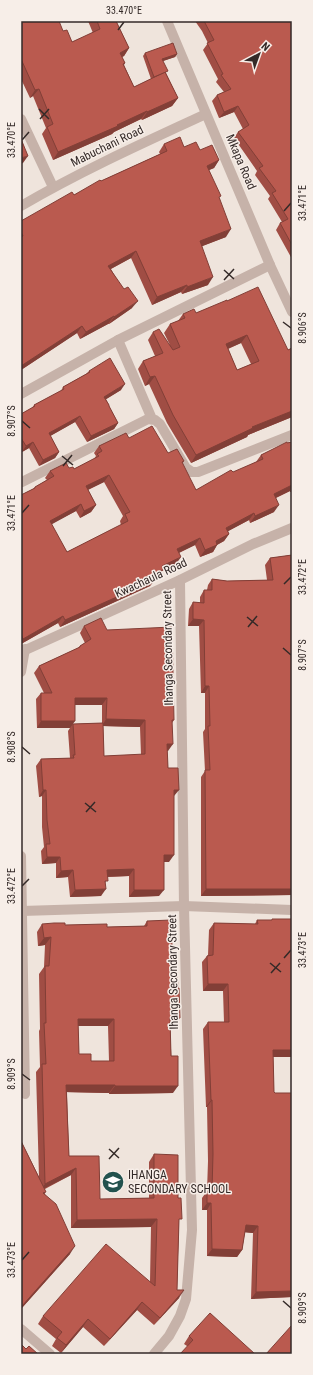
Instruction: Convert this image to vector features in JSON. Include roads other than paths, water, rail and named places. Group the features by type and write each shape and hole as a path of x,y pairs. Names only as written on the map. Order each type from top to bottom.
{"street":[{"name":"Mkapa Road","path":"167,21 270,265 288,294 292,312"},
{"name":"Mabuchani Road","path":"21,206 53,187 122,152 206,114"},
{"path":"21,119 53,187"},
{"path":"21,394 118,340 270,265"},
{"path":"118,340 152,419 160,424 186,468 192,472 198,472 292,435"},
{"path":"22,482 148,419 152,419"},
{"name":"Kwachaula Road","path":"23,651 180,580 253,544 292,528"},
{"name":"Ihanga Secondary Street","path":"154,1354 169,1336 180,1316 186,1299 192,1230 184,906 180,580"},
{"path":"21,672 23,651"},
{"path":"21,856 25,1094"},
{"path":"22,911 184,906 292,910"},
{"path":"21,1328 50,1354"}],"place":[{"name":"IHANGA SECONDARY SCHOOL","path":"113,1182"}]}
